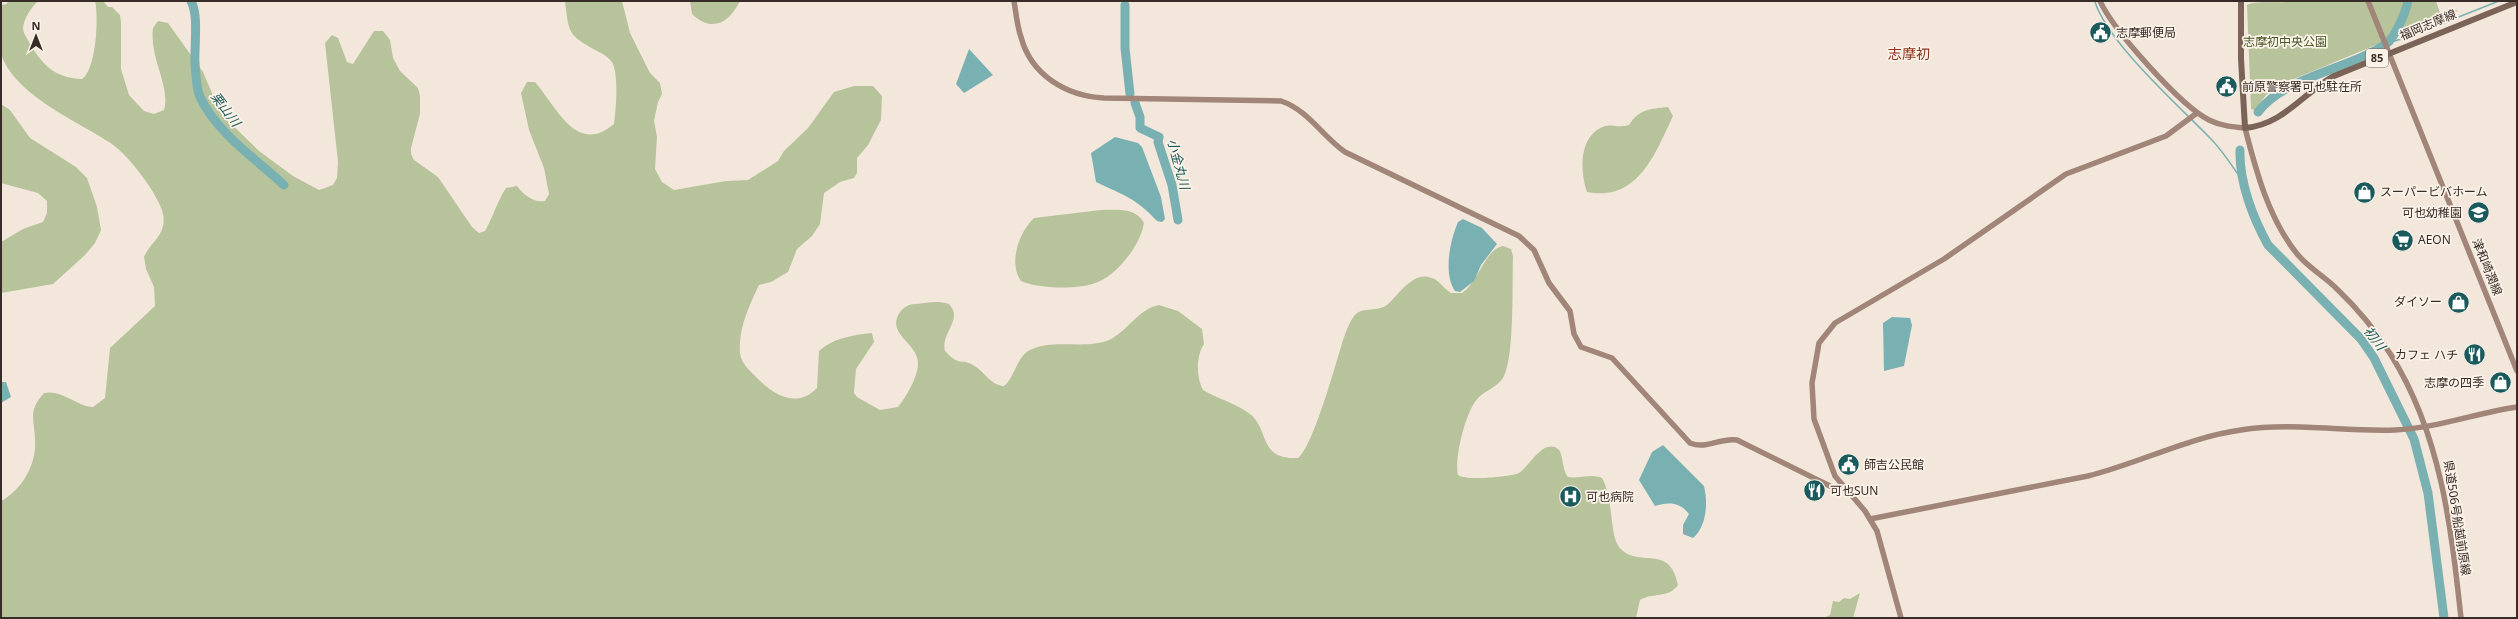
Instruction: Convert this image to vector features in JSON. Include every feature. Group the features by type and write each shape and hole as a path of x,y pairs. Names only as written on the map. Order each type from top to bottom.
{"main road":[{"path":"2240,1 2241,59 2245,128"},
{"name":"福岡志摩線","path":"2245,128 2269,123 2280,117 2323,82 2388,53 2517,2"}],"street":[{"path":"1014,1 1020,37 1030,58 1046,76 1063,89 1088,97 1217,99 1285,103 1307,116 1332,143 1345,152 1519,236 1534,250 1549,282 1570,311 1574,334 1581,347 1612,358 1690,443 1702,446 1726,440 1737,440 1836,489 1844,487"},
{"path":"2100,1 2114,26 2197,113 2220,125 2245,128"},
{"name":"津和崎潤線","path":"2368,1 2391,61 2418,121 2517,371"},
{"path":"1901,618 1880,540 1870,519 1844,487 1830,465 1814,420 1812,402 1815,355 1819,343 1826,332 1852,312 1967,244 2066,174 2154,141 2176,130 2197,113"},
{"name":"県道506号船越前原線","path":"2245,128 2270,206 2287,241 2300,257 2338,289 2385,347 2402,375 2440,468 2445,494 2461,618"},
{"path":"1870,519 2088,476 2122,467 2203,438 2242,430 2302,427 2397,430 2423,428 2517,407"}],"green space":[{"path":"8,1 38,1 26,17 23,28 26,37 44,64 50,69 64,76 82,79 87,74 95,42 97,18 95,1 103,1 108,7 112,7 120,15 121,69 129,95 144,111 154,114 164,110 165,92 154,50 153,28 158,21 168,23 203,72 221,114 259,151 293,176 319,190 333,185 337,178 338,162 325,43 332,35 338,38 347,62 353,64 374,31 383,31 390,40 393,58 400,71 418,88 420,96 420,114 411,148 411,154 414,160 438,177 472,227 479,233 485,231 506,188 517,186 522,192 536,201 545,201 549,194 544,168 529,130 521,93 527,82 535,82 560,115 568,124 578,131 589,134 601,132 614,124 616,75 612,62 603,54 587,46 575,37 569,27 565,1 622,1 630,33 650,73 660,83 662,94 658,102 654,121 657,137 655,169 662,182 674,190 726,181 748,180 778,161 784,151 808,128 834,92 854,86 873,86 882,96 881,120 868,145 857,158 857,173 854,178 840,182 824,193 820,224 812,236 797,249 788,272 771,282 759,285 742,326 740,353 744,363 757,378 771,390 794,399 802,398 817,388 819,351 837,340 872,333 874,342 856,369 854,393 857,397 880,410 898,407 911,386 916,374 918,363 917,356 899,333 896,326 896,320 900,312 905,307 911,305 936,302 949,304 953,310 954,316 944,344 945,351 957,361 973,365 995,383 1004,386 1008,382 1022,357 1030,350 1049,345 1090,344 1109,340 1122,331 1139,315 1152,307 1159,305 1178,311 1202,329 1204,344 1199,354 1198,373 1203,390 1239,407 1250,414 1260,428 1266,443 1276,454 1285,457 1298,458 1304,451 1317,422 1330,385 1343,340 1349,324 1355,315 1358,312 1384,307 1407,284 1419,277 1425,276 1435,279 1451,293 1462,293 1473,282 1491,253 1497,248 1503,246 1511,249 1513,256 1513,301 1511,338 1507,368 1501,381 1479,397 1474,403 1466,422 1459,446 1457,467 1458,475 1462,477 1478,478 1498,477 1519,473 1542,450 1547,447 1558,449 1560,451 1568,477 1594,476 1602,478 1606,486 1614,533 1619,547 1635,557 1653,558 1668,564 1674,572 1678,585 1670,592 1665,594 1650,596 1640,600 1636,618 1,618 1,501 9,496 22,483 31,467 35,448 33,414 36,405 44,393 51,392 63,395 81,404 93,407 105,398 110,348 155,306 154,287 146,269 144,257 162,231 164,222 164,217 158,200 140,173 124,154 112,144 33,95 19,83 8,69 1,54 1,5 7,4"},
{"path":"690,1 740,1 731,15 719,23 713,24 699,20 692,14"},
{"name":"志摩初中央公園","path":"2295,1 2436,1 2440,13 2451,8 2458,11 2282,84 2266,95 2255,110 2251,109 2247,5 2256,3"},
{"path":"1,104 10,110 30,138 76,167 87,178 97,207 101,230 95,243 85,255 53,284 1,293 1,242 23,229 43,222 47,213 47,201 38,193 1,183"},
{"path":"1668,107 1673,116 1659,145 1642,172 1632,182 1619,190 1605,193 1587,192 1582,164 1583,154 1590,137 1596,131 1605,126 1629,125 1641,113 1650,109"},
{"path":"1101,210 1125,210 1136,214 1144,223 1138,240 1121,265 1106,278 1090,285 1059,288 1038,286 1021,281 1015,266 1015,257 1020,239 1034,218"},
{"path":"1860,593 1853,618 1824,618 1830,615 1833,601 1839,602 1844,598 1850,599"}],"water":[{"path":"969,49 993,75 964,93 956,84"},
{"path":"1115,137 1138,143 1142,147 1161,197 1165,219 1162,222 1157,221 1136,202 1096,182 1091,153"},
{"path":"1463,219 1482,228 1497,244 1481,265 1474,281 1460,292 1455,291 1451,284 1449,275 1449,257 1452,238 1458,222"},
{"path":"1892,317 1910,318 1912,325 1904,366 1884,371 1883,323"},
{"path":"1,382 6,382 11,397 1,403"},
{"path":"1663,445 1704,486 1706,506 1704,520 1698,533 1693,538 1683,534 1683,525 1689,514 1682,507 1674,504 1655,506 1639,480 1652,452"}],"waterway":[{"name":"栗山川","path":"191,1 195,14 195,64 200,97 207,110 227,134 284,185"},
{"name":"初川","path":"2258,112 2269,100 2284,90 2318,74 2371,53 2386,44 2393,36 2403,17 2408,1"},
{"path":"2388,43 2408,37 2499,1"},
{"path":"2095,2 2102,18 2129,55 2163,92 2215,143 2228,159 2243,182"},
{"name":"小金丸川","path":"1125,5 1125,48 1130,94"},
{"name":"小金丸川","path":"1135,103 1140,117 1140,128 1159,137 1158,142 1172,185 1178,220"},
{"name":"初川","path":"2240,150 2240,162 2244,187 2252,212 2268,245 2361,339 2374,358 2414,439 2428,493 2444,618"}],"place":[{"name":"志摩郵便局","path":"2101,33"},
{"name":"前原警察署可也駐在所","path":"2226,87"},
{"name":"スーパービバホーム","path":"2365,192"},
{"name":"可也幼稚園","path":"2478,213"},
{"name":"AEON","path":"2403,240"},
{"name":"ダイソー","path":"2458,302"},
{"name":"カフェ ハチ","path":"2474,355"},
{"name":"志摩の四季","path":"2500,383"},
{"name":"師吉公民館","path":"1849,465"},
{"name":"可也SUN","path":"1815,491"},
{"name":"可也病院","path":"1570,497"}],"district":[{"name":"志摩初","path":"1909,54"}]}
